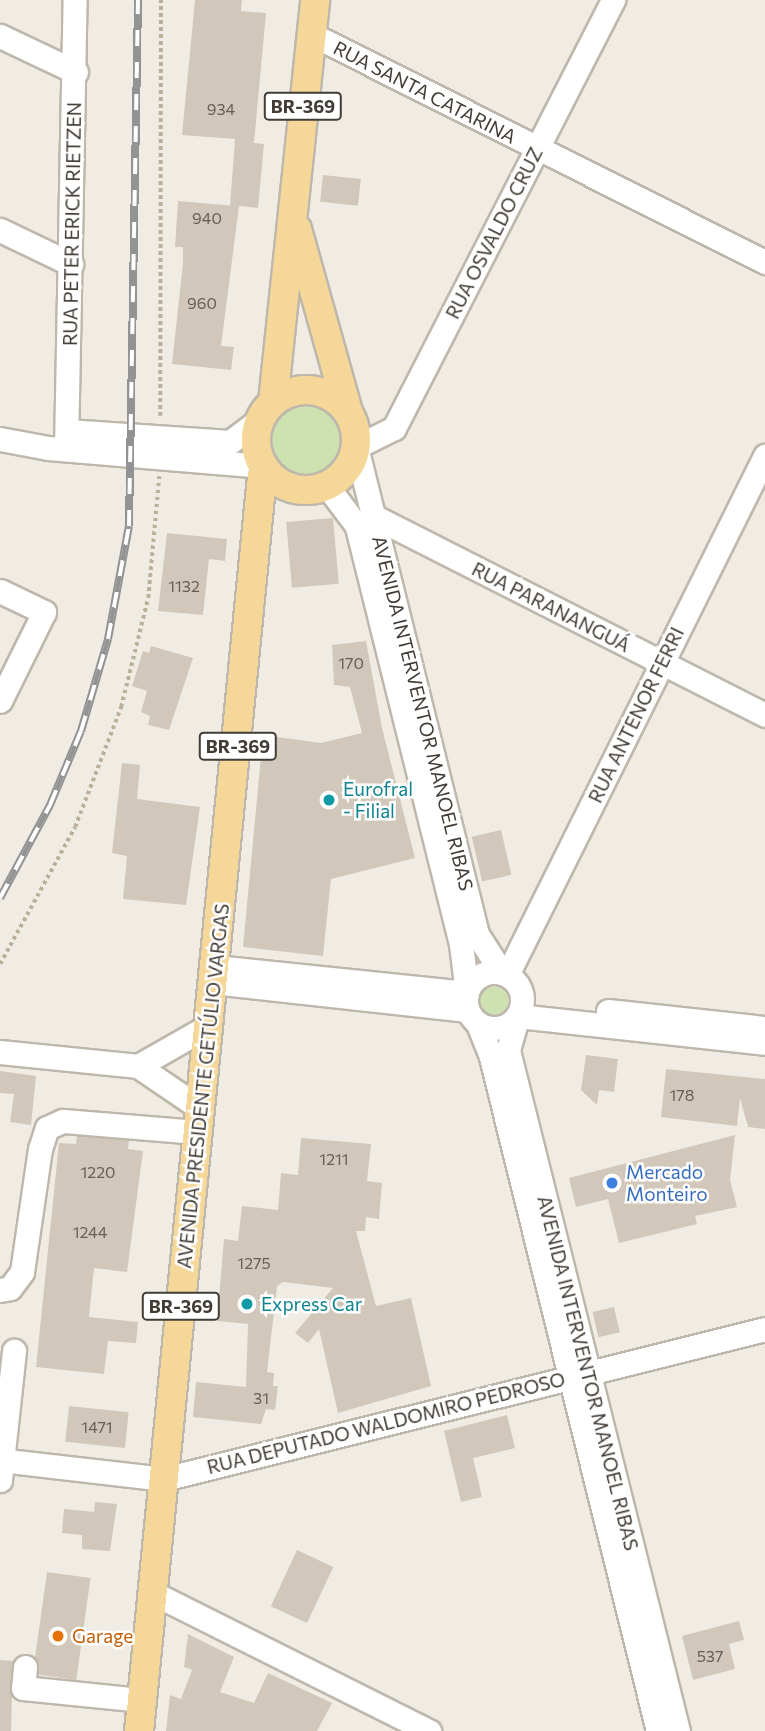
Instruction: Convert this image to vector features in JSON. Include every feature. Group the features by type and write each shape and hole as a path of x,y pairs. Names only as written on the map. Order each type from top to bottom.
{"main road":[{"name":"BR-369","path":"263,466 256,438 267,411 293,213 315,0"},
{"name":"BR-369","path":"293,213 356,447"},
{"path":"267,411 292,392 313,390 333,397 348,412"},
{"path":"260,525 316,488 343,474 356,447"},
{"path":"263,466 278,482 316,488"},
{"name":"AVENIDA PRESIDENTE GETÚLIO VARGAS","path":"139,1731 260,525 263,466"}],"street":[{"name":"RUA PETER ERICK RIETZEN","path":"67,440 76,72 75,0"},
{"name":"RUA OSVALDO CRUZ","path":"356,447 394,428 613,0"},
{"name":"RUA SANTA CATARINA","path":"311,34 765,262"},
{"path":"0,36 76,72"},
{"path":"0,230 71,264"},
{"path":"0,439 160,446 230,442 267,411"},
{"path":"160,446 263,466"},
{"name":"AVENIDA INTERVENTOR MANOEL RIBAS","path":"356,447 374,516 436,808 471,1009 490,1054 678,1731"},
{"name":"RUA ANTENOR FERRI","path":"505,974 765,456"},
{"name":"AVENIDA INTERVENTOR MANOEL RIBAS","path":"316,488 357,526 436,808 477,934 505,974"},
{"name":"RUA PARANANGUÁ","path":"374,516 765,715"},
{"path":"0,590 44,612 0,701"},
{"path":"214,974 471,1009 500,1028 521,1009 687,1027 765,1043"},
{"path":"471,1009 480,975 505,974 519,986 521,1009"},
{"name":"AVENIDA INTERVENTOR MANOEL RIBAS","path":"521,1009 508,1050 658,1731"},
{"path":"0,1052 138,1066 208,1026"},
{"path":"687,1027 765,1027"},
{"path":"138,1066 200,1121"},
{"path":"0,1290 10,1288 22,1272 40,1149 47,1128 63,1121 200,1121"},
{"name":"RUA DEPUTADO WALDOMIRO PEDROSO","path":"1,1467 164,1479 765,1329"},
{"path":"1,1467 14,1351"},
{"path":"153,1593 429,1731"},
{"path":"25,1667 23,1688 142,1699"}],"path":[{"path":"0,964 75,827 121,707 148,598 160,446 161,0"}],"green space":[{"path":"307,403 328,409 338,419 344,440 338,461 328,471 307,477 286,471 276,461 270,440 276,419 286,409"},
{"path":"494,987 504,991 508,1001 504,1011 494,1015 484,1011 480,1001 484,991"}],"building":[{"path":"195,0 242,0 241,11 266,13 254,143 264,144 258,208 239,206 221,346 234,347 231,370 172,364 183,263 183,247 175,247 178,201 230,205 235,139 182,135"},
{"path":"323,175 361,179 358,206 320,202"},
{"path":"333,518 339,584 292,588 286,522"},
{"path":"167,533 227,539 225,561 209,559 203,615 158,611"},
{"name":"Eurofral - Filial","path":"366,641 382,728 415,858 331,879 323,956 243,947 263,735 321,743 362,733 350,687 334,685 332,645"},
{"path":"151,646 193,658 169,730 148,725 150,716 141,712 147,691 132,686 143,651 149,653"},
{"path":"122,763 140,765 137,799 200,807 186,905 123,899 127,856 112,853"},
{"path":"501,830 511,875 482,882 472,837"},
{"path":"586,1055 618,1059 614,1092 599,1090 597,1105 581,1090"},
{"path":"666,1069 765,1079 765,1129 748,1127 740,1098 737,1126 661,1117"},
{"path":"0,1071 36,1076 31,1125 10,1122 14,1094 0,1093"},
{"path":"735,1135 730,1180 737,1207 695,1216 697,1224 619,1243 608,1199 576,1207 569,1178"},
{"path":"77,1136 129,1140 128,1149 143,1151 127,1272 94,1268 89,1317 138,1322 136,1343 108,1341 104,1374 36,1367 59,1143 76,1144"},
{"path":"301,1138 371,1144 367,1181 382,1183 379,1219 366,1217 365,1231 356,1231 376,1306 411,1298 431,1386 338,1413 319,1329 308,1343 295,1333 333,1288 283,1282 277,1286 267,1372 274,1373 273,1386 278,1386 275,1410 266,1409 261,1424 193,1417 196,1382 246,1387 248,1324 217,1321 224,1239 238,1241 242,1206 278,1210 281,1173 298,1175"},
{"path":"614,1307 620,1332 598,1337 593,1312"},
{"path":"69,1406 129,1412 125,1448 65,1442"},
{"path":"507,1415 515,1448 473,1458 482,1497 461,1502 444,1431"},
{"path":"95,1502 117,1504 110,1551 82,1549 82,1535 62,1533 64,1509 94,1512"},
{"path":"297,1550 333,1567 307,1623 271,1606"},
{"name":"Garage","path":"47,1572 91,1578 76,1680 33,1674"},
{"path":"739,1621 744,1640 729,1644 735,1669 693,1680 682,1636"},
{"path":"188,1634 234,1657 220,1692 254,1703 268,1673 332,1703 317,1731 166,1731 170,1695 181,1699 192,1670 184,1667"},
{"path":"0,1660 13,1661 11,1731 0,1731"}],"railway":[{"path":"0,898 50,805 81,731 108,639 129,526 138,0"}],"place":[{"name":"Eurofral - Filial","path":"329,800"},
{"name":"Mercado Monteiro","path":"612,1183"},
{"name":"Express Car","path":"247,1304"},
{"name":"Garage","path":"58,1636"}]}
